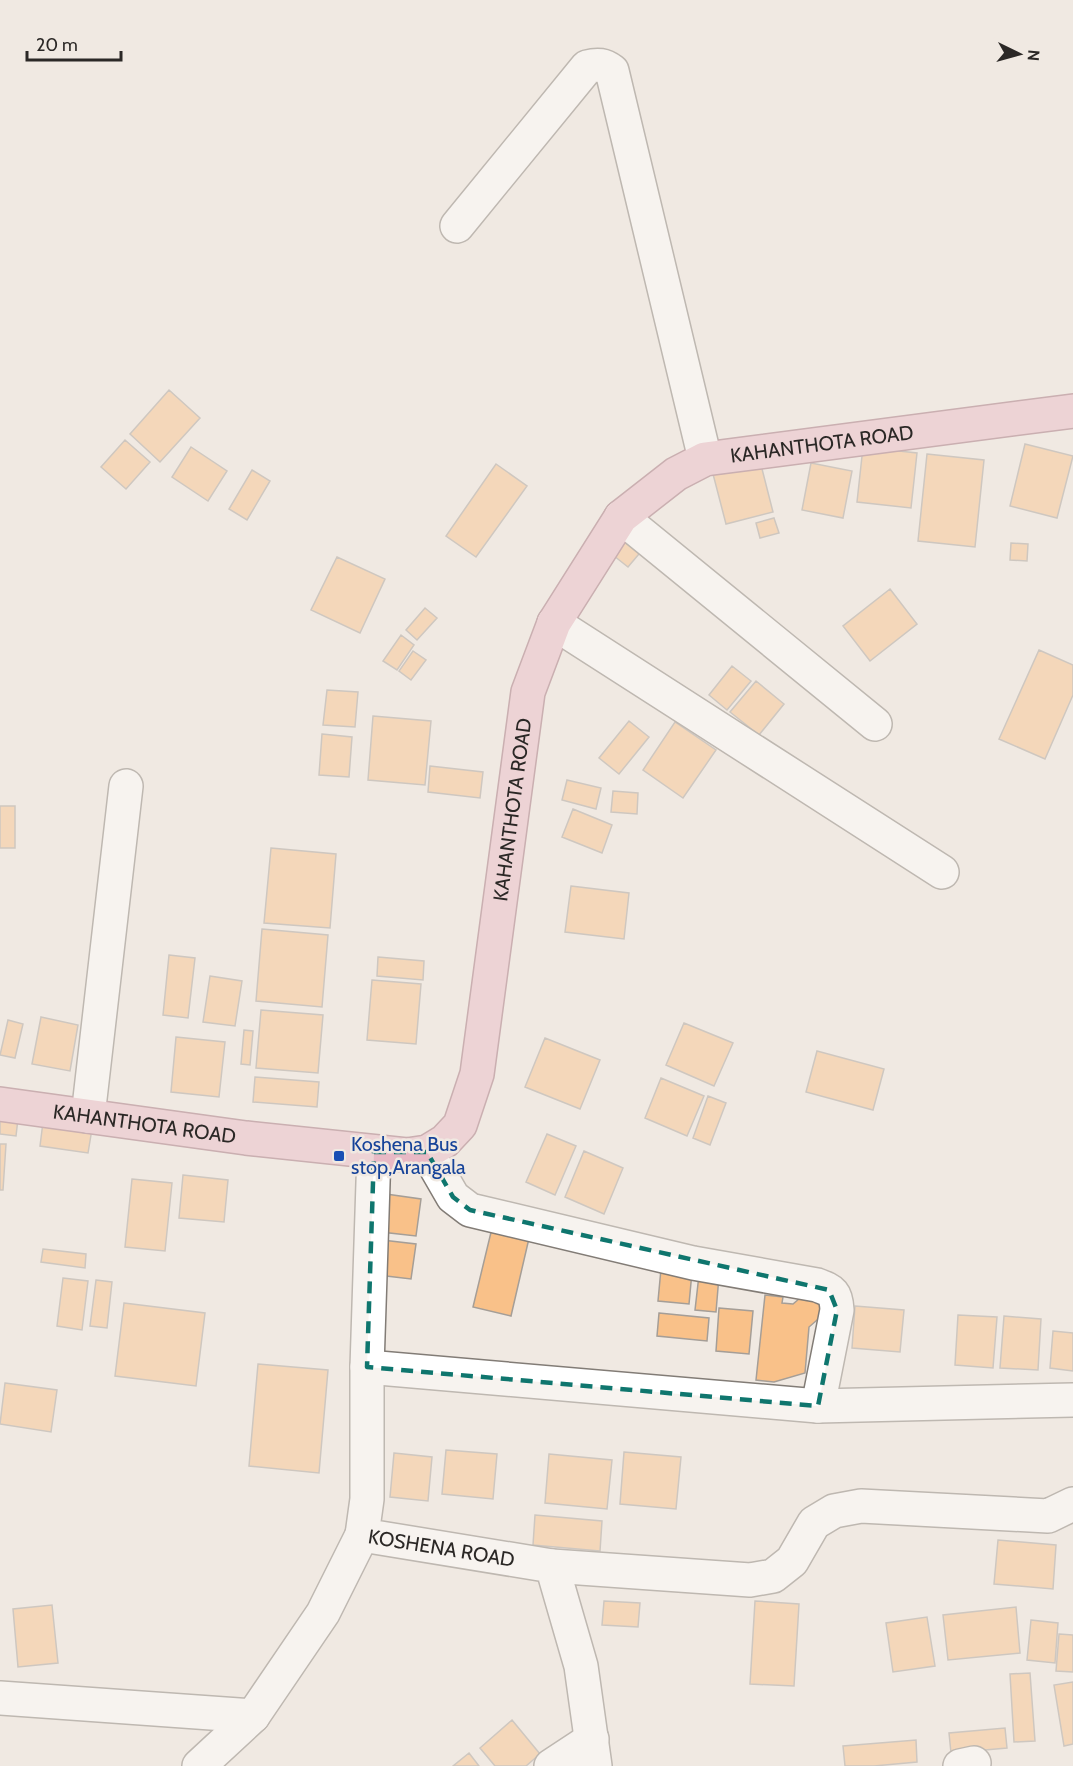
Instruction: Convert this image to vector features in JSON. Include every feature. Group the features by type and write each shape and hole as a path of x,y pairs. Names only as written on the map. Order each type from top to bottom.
{"main road":[{"name":"KAHANTHOTA ROAD","path":"0,1104 246,1138 407,1155 427,1152 445,1141 460,1125 477,1074 528,692 554,622 621,517 676,474 705,459 1073,411"}],"street":[{"path":"457,226 587,67 597,64 606,66 612,72 705,459"},
{"path":"621,517 875,724"},
{"path":"554,622 942,872"},
{"path":"88,1116 126,786"},
{"name":"KOSHENA ROAD","path":"374,1152 367,1367 367,1499 362,1535 552,1566 750,1580 773,1576 792,1561 814,1523 834,1511 861,1506 1048,1516 1073,1504"},
{"path":"427,1152 453,1197 470,1210 693,1263 829,1290 837,1299 837,1310 818,1406"},
{"path":"367,1367 818,1406 1073,1400"},
{"path":"199,1766 253,1716 323,1613 362,1535"},
{"path":"551,1766 594,1752 581,1666 552,1566"},
{"path":"0,1698 253,1716"}],"highlighted area":[{"path":"374,1152 427,1152 453,1197 470,1210 829,1290 837,1310 818,1406 367,1367"}],"building":[{"path":"169,390 200,418 160,462 130,434"},
{"path":"125,440 150,462 126,489 101,467"},
{"path":"1025,444 1073,456 1057,518 1010,506"},
{"path":"191,447 227,471 208,501 172,477"},
{"path":"863,447 917,453 911,508 857,502"},
{"path":"927,454 984,460 975,547 918,541"},
{"path":"760,461 773,512 726,524 713,474"},
{"path":"811,463 852,471 843,518 802,510"},
{"path":"496,464 527,486 476,557 446,536"},
{"path":"252,470 270,481 247,520 229,509"},
{"path":"774,518 779,533 760,538 756,523"},
{"path":"625,532 644,548 628,567 609,552"},
{"path":"1011,543 1028,544 1027,561 1010,560"},
{"path":"337,557 385,579 360,633 311,610"},
{"path":"890,589 917,624 870,661 843,626"},
{"path":"425,608 437,618 417,640 406,630"},
{"path":"401,635 414,645 397,670 383,661"},
{"path":"1039,650 1073,665 1073,695 1045,759 999,739"},
{"path":"413,651 426,660 411,680 399,671"},
{"path":"732,666 751,681 727,710 709,695"},
{"path":"756,681 784,704 759,735 730,712"},
{"path":"327,690 358,692 355,727 323,725"},
{"path":"373,716 431,721 425,785 368,780"},
{"path":"629,721 649,737 619,774 599,758"},
{"path":"675,722 716,750 683,798 643,770"},
{"path":"322,734 352,737 349,777 319,775"},
{"path":"430,766 483,772 480,798 428,792"},
{"path":"567,780 601,788 596,809 562,800"},
{"path":"613,791 638,793 637,814 611,812"},
{"path":"0,806 15,806 15,848 0,848"},
{"path":"573,809 612,825 602,853 562,837"},
{"path":"271,848 336,854 330,928 264,923"},
{"path":"571,886 629,893 624,939 565,932"},
{"path":"262,929 328,935 322,1007 256,1001"},
{"path":"169,955 195,958 188,1018 163,1015"},
{"path":"378,957 424,961 423,980 377,976"},
{"path":"210,976 242,981 235,1026 203,1022"},
{"path":"372,980 421,984 416,1044 367,1040"},
{"path":"261,1010 323,1015 318,1073 256,1068"},
{"path":"41,1017 78,1025 70,1071 32,1064"},
{"path":"8,1020 23,1024 15,1058 0,1055"},
{"path":"684,1023 733,1043 714,1086 666,1065"},
{"path":"244,1030 253,1031 250,1065 241,1064"},
{"path":"176,1037 225,1042 219,1097 171,1092"},
{"path":"545,1038 600,1060 580,1109 525,1087"},
{"path":"817,1051 884,1069 873,1110 806,1092"},
{"path":"255,1077 319,1082 317,1107 253,1102"},
{"path":"661,1078 704,1096 687,1136 645,1118"},
{"path":"708,1096 726,1103 710,1145 693,1138"},
{"path":"0,1108 19,1110 16,1136 0,1134"},
{"path":"43,1122 92,1129 88,1153 40,1146"},
{"path":"547,1134 576,1146 555,1195 526,1182"},
{"path":"0,1144 6,1144 3,1190 0,1190"},
{"path":"584,1151 623,1168 604,1214 565,1197"},
{"path":"183,1175 228,1180 224,1222 179,1218"},
{"path":"132,1179 172,1183 165,1251 125,1247"},
{"path":"386,1194 421,1199 416,1236 381,1232"},
{"path":"493,1224 530,1234 511,1316 473,1307"},
{"path":"382,1240 416,1244 411,1279 378,1275"},
{"path":"43,1249 86,1254 85,1268 41,1262"},
{"path":"661,1269 692,1272 689,1304 658,1301"},
{"path":"699,1275 719,1276 716,1312 695,1310"},
{"path":"63,1278 88,1281 82,1330 57,1326"},
{"path":"96,1280 112,1282 107,1328 90,1326"},
{"path":"813,1287 831,1308 809,1327 805,1373 774,1382 756,1380 765,1295 783,1297 782,1303 793,1304"},
{"path":"124,1303 205,1313 196,1386 115,1376"},
{"path":"855,1306 904,1310 900,1352 852,1348"},
{"path":"719,1308 753,1311 749,1354 716,1351"},
{"path":"659,1313 709,1318 707,1341 657,1336"},
{"path":"958,1315 997,1317 993,1368 955,1365"},
{"path":"1004,1316 1041,1319 1038,1370 1000,1368"},
{"path":"1053,1331 1073,1333 1073,1371 1050,1368"},
{"path":"258,1364 328,1370 319,1473 249,1466"},
{"path":"5,1383 57,1390 51,1432 0,1424"},
{"path":"446,1450 497,1454 493,1499 442,1494"},
{"path":"624,1452 681,1457 676,1509 620,1504"},
{"path":"394,1453 432,1457 428,1501 390,1497"},
{"path":"549,1454 612,1460 607,1509 545,1503"},
{"path":"535,1515 602,1521 600,1551 533,1545"},
{"path":"998,1540 1056,1545 1053,1589 994,1584"},
{"path":"604,1601 640,1603 638,1627 602,1625"},
{"path":"755,1601 799,1604 794,1686 750,1684"},
{"path":"52,1605 58,1663 18,1667 13,1609"},
{"path":"1016,1607 1020,1653 948,1660 943,1615"},
{"path":"927,1617 935,1666 893,1672 886,1623"},
{"path":"1031,1620 1058,1623 1055,1663 1027,1660"},
{"path":"1059,1634 1073,1635 1073,1672 1056,1671"},
{"path":"1030,1673 1035,1741 1014,1742 1010,1674"},
{"path":"1073,1682 1073,1744 1064,1746 1054,1685"},
{"path":"512,1720 540,1754 526,1766 495,1766 480,1748"},
{"path":"1005,1728 1007,1748 951,1753 949,1733"},
{"path":"916,1740 917,1762 845,1766 843,1746"},
{"path":"469,1753 479,1766 453,1766"}],"place":[{"name":"Koshena Bus stop,Arangala","path":"339,1156"}]}
